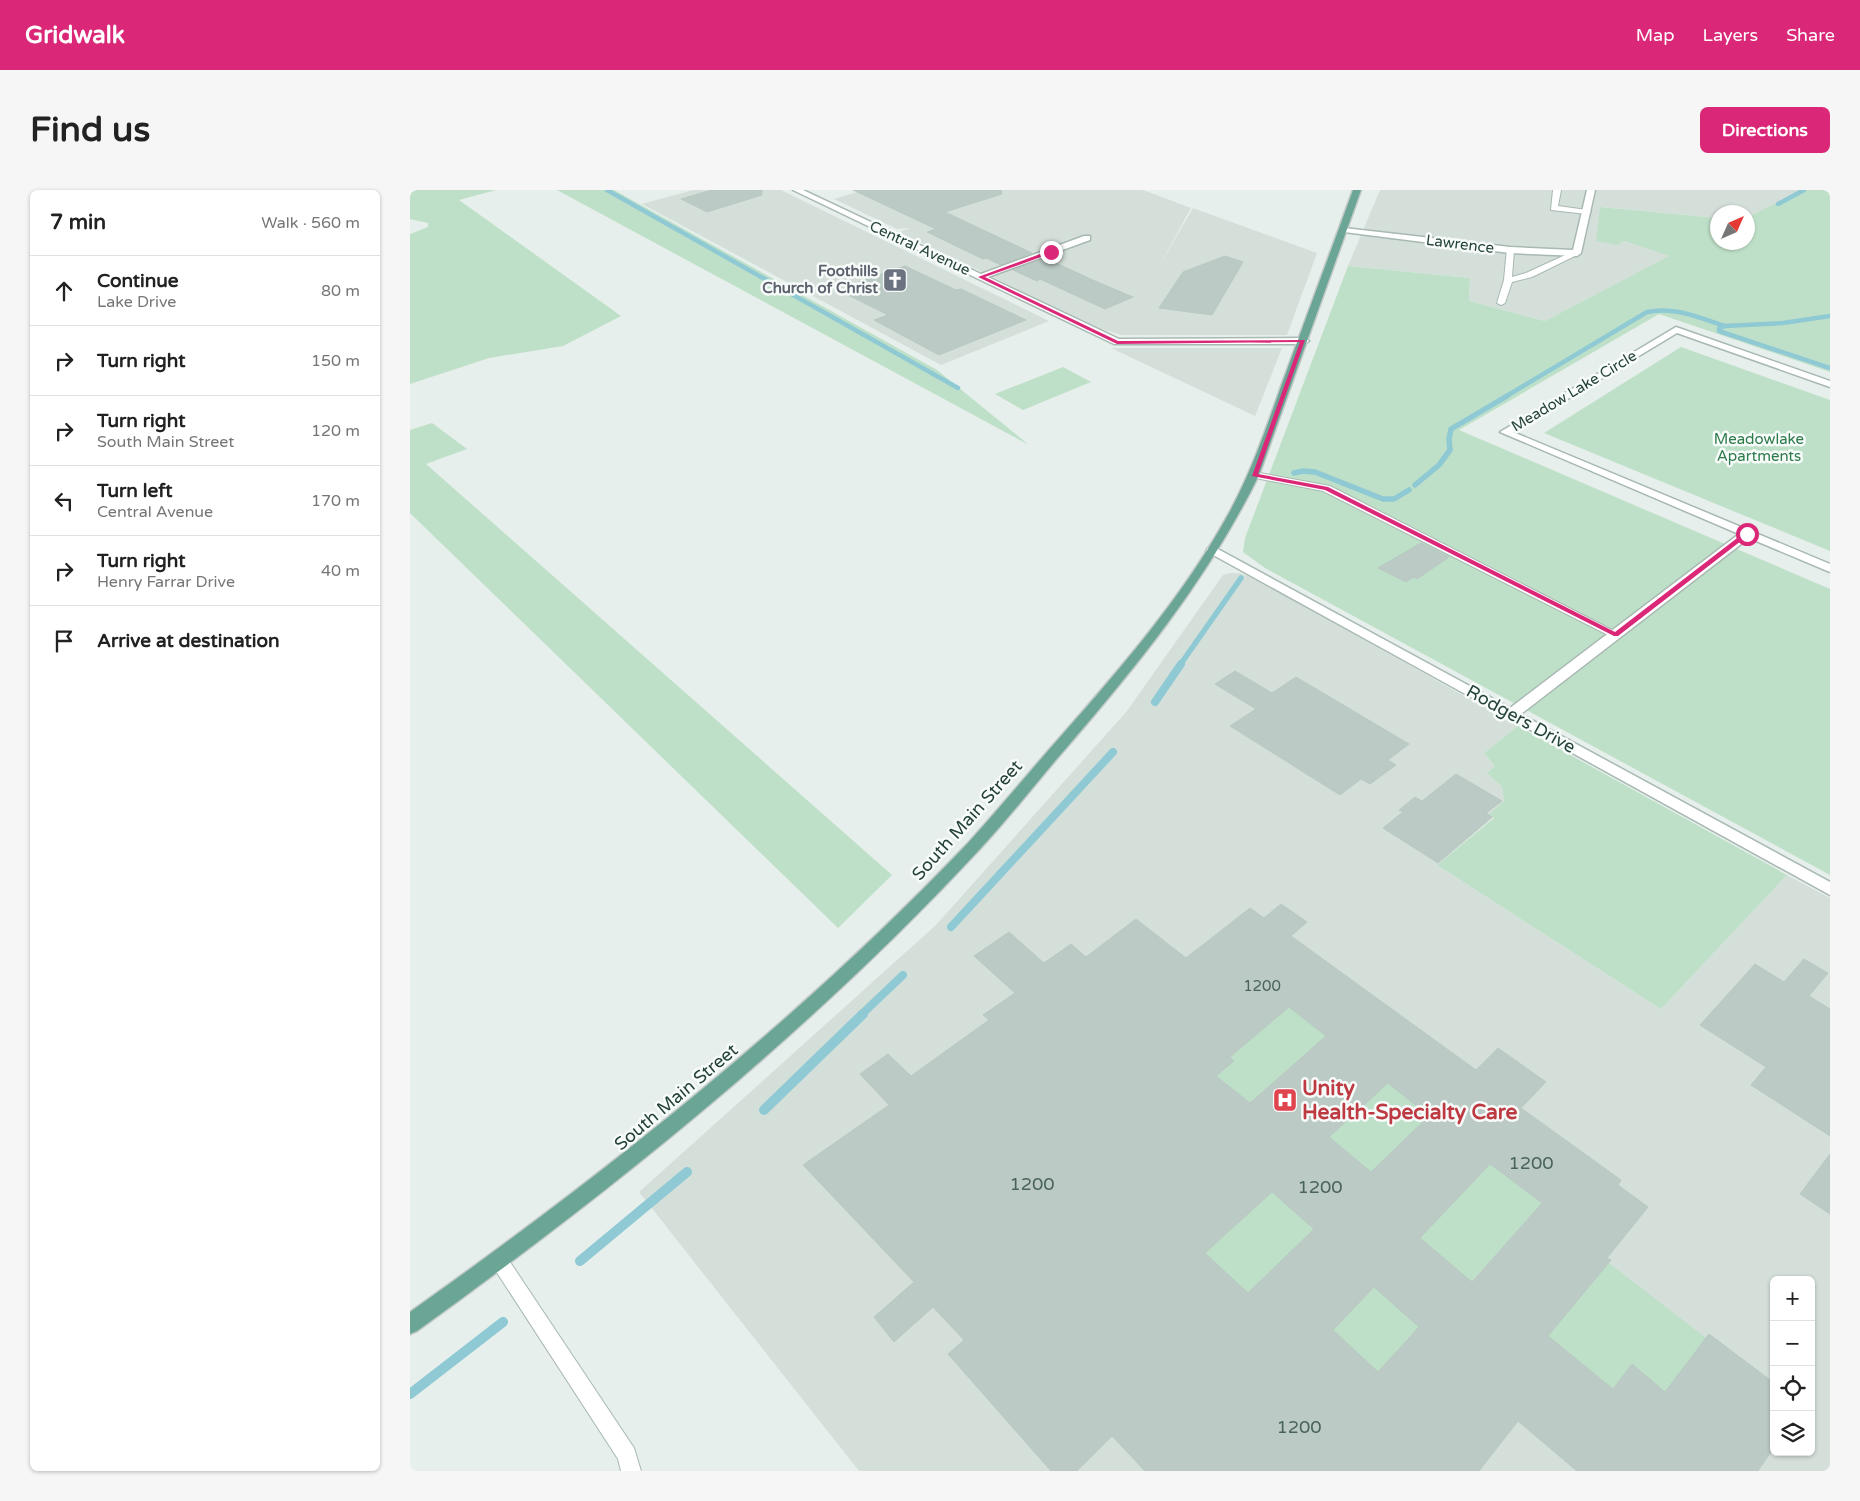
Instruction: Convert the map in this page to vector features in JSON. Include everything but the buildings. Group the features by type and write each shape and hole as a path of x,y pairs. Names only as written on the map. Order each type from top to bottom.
{"main road":[{"name":"South Main Street","path":"410,1324 500,1262 609,1179 692,1111 789,1027 886,936 967,853 1080,724 1164,623 1238,509 1254,475 1304,341 1357,190"}],"street":[{"name":"Central Avenue","path":"798,190 1117,342 1304,341"},
{"path":"1576,253 1591,190"},
{"name":"Lawrence","path":"1344,230 1510,250 1576,253"},
{"path":"980,277 1088,238"},
{"name":"Meadow Lake Circle","path":"1830,384 1676,330 1505,432 1830,568"},
{"path":"1512,714 1747,534"},
{"name":"Rodgers Drive","path":"1212,551 1830,889"}],"lane":[{"path":"1557,190 1554,208 1587,212"},
{"path":"1500,303 1508,280 1510,250"},
{"path":"1508,280 1530,274 1576,253"},
{"path":"1254,475 1326,488 1616,635"},
{"path":"500,1262 627,1455 631,1471"}],"shaded area":[{"path":"693,190 781,190 1049,321 941,365 642,204"},
{"path":"864,190 1143,190 1191,208 1158,268 1193,208 1317,253 1287,335 1122,335 1101,329 899,232 910,228 897,229 834,199"},
{"path":"1380,190 1802,190 1755,214 1755,205 1710,205 1710,217 1601,207 1624,241 1670,256 1545,321 1469,301 1470,278 1348,266"},
{"path":"1111,348 1282,348 1255,416"},
{"name":"Unity Health-Specialty Care","path":"1239,573 1251,577 1518,726 1484,753 1495,766 1487,773 1502,787 1504,801 1489,814 1494,817 1437,865 1661,1009 1787,875 1830,898 1830,1471 859,1471 639,1192 936,925 1127,711 1223,575"}],"green space":[{"path":"416,190 496,190 459,200 621,316 563,346 489,358 410,384 410,234 428,227 428,223 410,219 410,192"},
{"path":"557,190 614,190 937,370 1029,445"},
{"path":"1802,190 1830,190 1830,372 1659,314 1459,430 1830,589 1830,875 1265,568 1243,552 1245,538 1348,266 1470,278 1469,301 1545,321 1669,256 1624,241 1618,245 1596,241 1600,207 1710,217 1710,250 1755,250 1755,214"},
{"name":"Meadowlake Apartments","path":"1681,347 1830,400 1830,551 1544,433"},
{"path":"1063,367 1091,382 1023,410 995,394"},
{"path":"432,423 467,449 426,464 892,875 838,928 410,513 410,430"},
{"path":"1518,726 1787,875 1661,1009 1437,865 1494,818 1489,814 1504,801 1502,787 1487,773 1495,766 1484,753"},
{"path":"1289,1007 1326,1036 1235,1116 1212,1080 1234,1061 1230,1057"},
{"path":"1388,1083 1429,1116 1371,1172 1329,1137"},
{"path":"1490,1164 1542,1203 1464,1290 1409,1250"},
{"path":"1272,1192 1314,1229 1248,1293 1205,1253"},
{"path":"1609,1263 1706,1338 1665,1392 1632,1365 1613,1389 1548,1336"},
{"path":"1387,1274 1391,1302 1419,1327 1378,1372 1333,1330"}],"waterway":[{"path":"607,190 958,388"},
{"path":"1778,204 1804,190"},
{"path":"1505,397 1647,312 1677,312 1725,326"},
{"path":"1725,326 1783,323 1830,316"},
{"path":"1725,326 1719,328 1719,331 1830,368"},
{"path":"1415,485 1439,465 1450,450 1449,439 1451,429 1507,396"},
{"path":"1294,473 1303,471 1315,472 1383,499 1394,499 1409,490"},
{"path":"1180,665 1241,578"},
{"path":"1155,702 1181,664"},
{"path":"951,927 1113,752"},
{"path":"861,1015 903,975"},
{"path":"764,1110 863,1014"},
{"path":"580,1261 687,1172"},
{"path":"410,1394 503,1322"}],"place":[{"name":"Foothills Church of Christ","path":"895,280"},
{"name":"Unity Health-Specialty Care","path":"1285,1100"}],"route":[{"path":"1051,252 980,277 1117,342 1304,341 1254,475 1326,488 1616,635 1747,534"}]}
